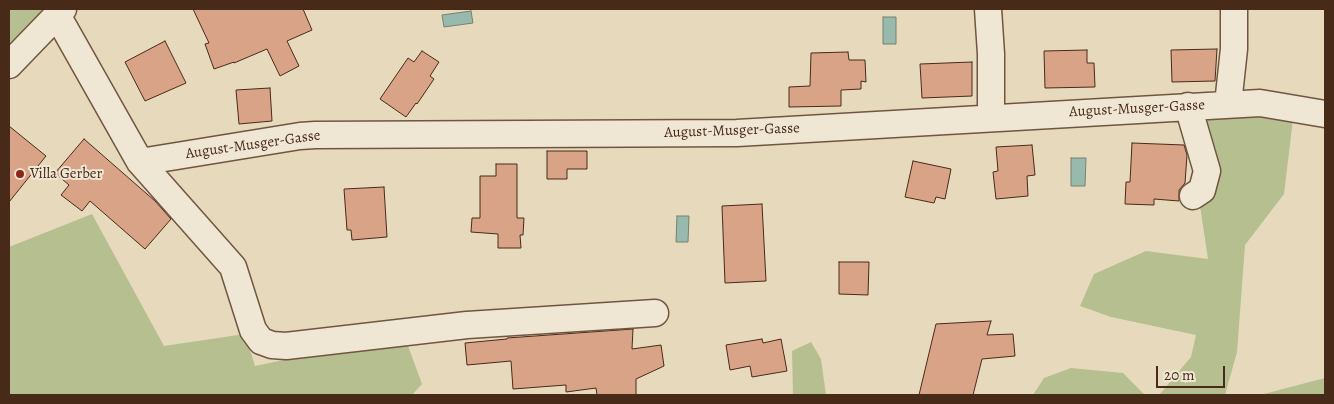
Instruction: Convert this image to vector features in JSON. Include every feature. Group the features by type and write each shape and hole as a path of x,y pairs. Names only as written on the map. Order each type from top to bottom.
{"street":[{"path":"988,9 991,54 991,118"},
{"path":"1228,104 1234,49 1234,9"},
{"path":"9,65 60,12 140,162 233,267 253,330 261,341 272,345 286,346 467,325 655,313"},
{"name":"August-Musger-Gasse","path":"140,162 315,135 737,133 1260,103 1325,114"},
{"path":"1188,106 1207,171 1202,190 1193,196"}],"green space":[{"path":"9,9 60,9 9,55"},
{"path":"1245,110 1293,119 1284,194 1245,245 1237,352 1225,395 1159,395 1191,357 1196,335 1111,317 1080,306 1094,274 1146,251 1208,259 1200,206 1200,122"},
{"path":"92,214 164,346 245,334 255,366 341,348 408,346 422,384 412,395 9,395 9,247"},
{"path":"811,342 821,359 826,395 793,395 792,351"},
{"path":"1071,368 1123,373 1145,395 1033,395 1044,378"},
{"path":"1325,378 1325,395 1260,395"}],"shaded area":[{"path":"471,11 473,23 444,27 442,15"},
{"path":"883,17 896,17 896,44 883,44"},
{"path":"1071,158 1086,158 1085,186 1071,186"},
{"path":"677,216 689,216 688,242 676,242"}],"building":[{"path":"193,9 303,9 312,30 287,41 299,66 280,76 267,49 214,69 205,44 209,43"},
{"path":"165,41 186,83 145,101 125,62"},
{"path":"1217,49 1215,81 1172,82 1171,50"},
{"path":"1087,50 1087,63 1094,63 1095,87 1045,88 1044,51"},
{"path":"422,51 439,62 430,76 434,79 406,117 380,99 408,58 414,62"},
{"path":"848,52 849,60 865,60 866,82 861,81 861,89 841,90 841,106 789,107 789,87 810,86 811,53"},
{"path":"972,62 972,96 922,98 920,64"},
{"path":"270,88 272,121 239,124 236,90"},
{"name":"Villa Gerber","path":"9,126 46,156 9,202"},
{"path":"84,139 155,201 171,219 145,249 90,201 82,211 61,195 69,185 55,173"},
{"path":"1132,143 1184,145 1187,155 1185,183 1179,190 1179,201 1154,199 1154,205 1125,204 1126,182 1130,182"},
{"path":"1032,145 1035,175 1027,176 1028,196 996,199 993,172 998,171 996,147"},
{"path":"547,151 587,151 587,169 567,169 567,179 547,179"},
{"path":"913,161 951,169 945,199 936,197 934,203 905,197"},
{"path":"496,164 517,164 517,218 524,218 523,235 520,235 521,248 498,248 498,234 471,232 472,218 480,218 480,176 496,176"},
{"path":"384,187 387,237 352,240 351,230 347,230 344,189"},
{"path":"762,204 766,281 725,283 722,206"},
{"path":"839,262 869,262 868,295 839,294"},
{"path":"991,321 987,335 1013,334 1015,356 982,359 973,395 919,395 936,324"},
{"path":"633,329 632,349 661,345 664,366 636,379 636,395 597,395 596,388 566,392 566,385 513,389 511,361 467,365 465,343"},
{"path":"762,339 763,343 781,339 787,371 752,377 750,366 730,370 726,345"}],"place":[{"name":"Villa Gerber","path":"20,174"}]}
